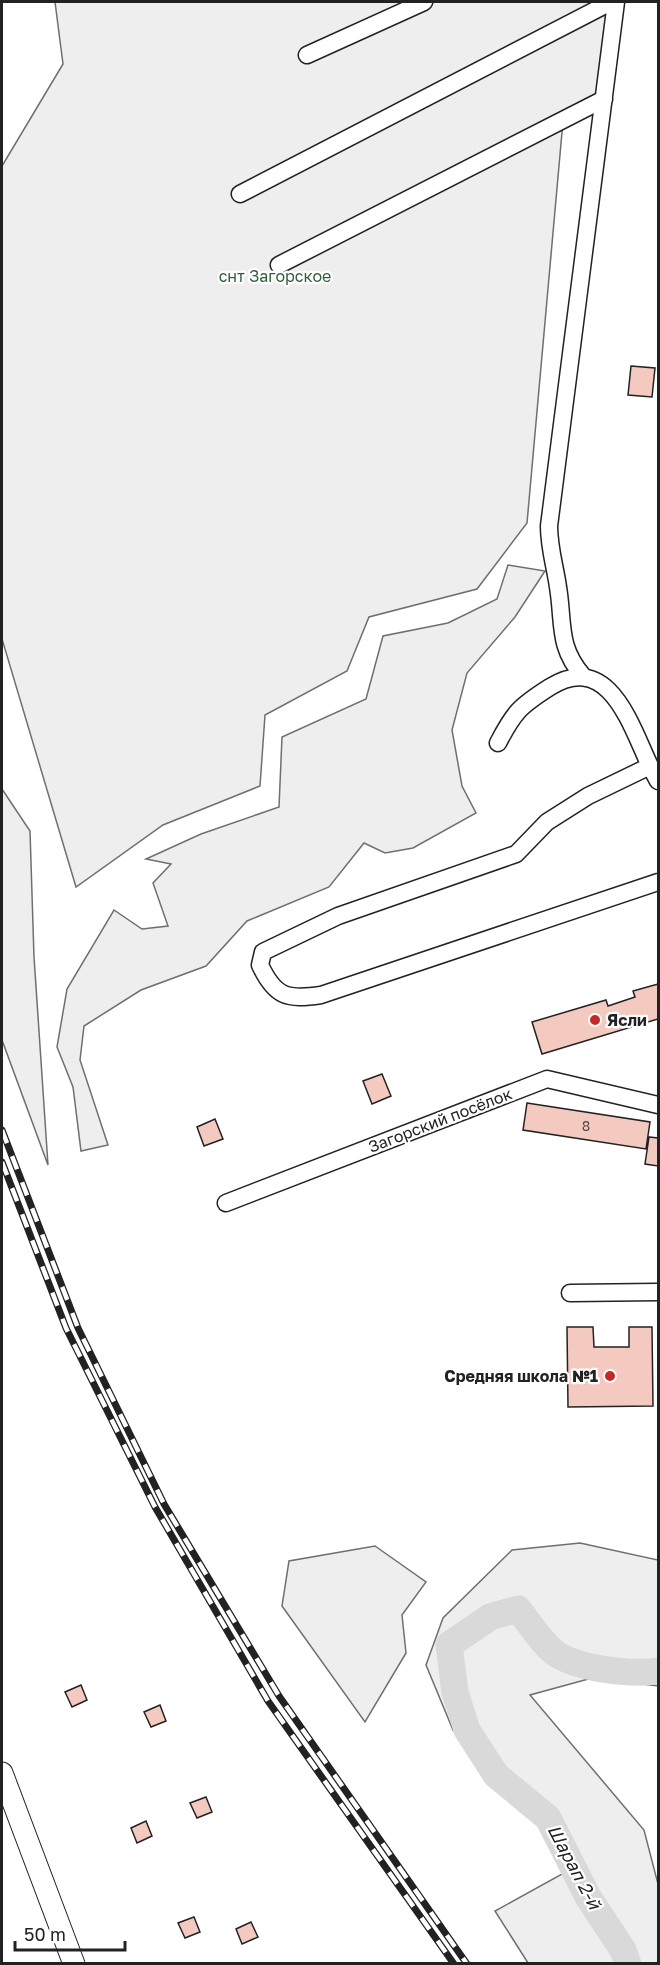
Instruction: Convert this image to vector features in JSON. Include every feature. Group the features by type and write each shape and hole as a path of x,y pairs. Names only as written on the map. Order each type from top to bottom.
{"main road":[{"path":"2,1773 74,1964"}],"street":[{"path":"307,55 424,2"},
{"path":"240,194 611,2"},
{"path":"583,676 570,661 563,640 558,588 549,550 549,526 616,2"},
{"path":"279,265 604,99"},
{"path":"498,743 515,711 564,679 583,676 595,679 610,691 654,773 588,795 547,822 516,854 338,916 263,951 260,965 272,988 286,996 302,998 321,995 658,882"},
{"name":"Загорский посёлок","path":"226,1203 547,1079 658,1105"},
{"path":"570,1293 658,1292"}],"green space":[{"name":"снт Загорское","path":"55,2 608,2 596,94 564,110 527,523 477,589 369,617 347,671 265,715 260,786 163,825 76,887 2,639 2,166 63,64"},
{"path":"508,565 545,571 515,617 467,673 452,730 462,786 476,813 413,848 385,853 364,843 329,887 247,921 206,966 141,990 84,1026 80,1060 108,1145 81,1151 73,1087 57,1047 67,989 114,910 142,929 168,926 153,883 171,864 146,859 201,834 279,807 282,737 366,699 383,636 448,623 497,599"},
{"path":"2,789 30,831 34,957 48,1165 2,1040"},
{"path":"580,1543 658,1560 658,1686 592,1678 530,1695 644,1830 658,1884 658,1963 528,1963 495,1911 564,1873 529,1803 453,1730 426,1665 443,1618 512,1550"},
{"path":"375,1546 426,1582 402,1615 406,1653 365,1722 282,1606 289,1561"}],"building":[{"path":"631,366 655,368 652,397 628,395"},
{"name":"Ясли","path":"658,984 658,1019 542,1054 532,1022 606,1000 608,1006 635,997 633,991"},
{"path":"382,1074 391,1096 372,1104 363,1081"},
{"path":"527,1103 650,1122 646,1149 523,1130"},
{"path":"215,1119 223,1139 204,1146 197,1127"},
{"path":"649,1137 658,1138 658,1166 645,1164"},
{"name":"Средняя школа №1","path":"567,1327 593,1327 594,1347 629,1347 629,1327 652,1327 653,1406 568,1407"},
{"path":"81,1685 87,1700 72,1707 65,1692"},
{"path":"160,1705 166,1721 151,1727 144,1712"},
{"path":"206,1797 212,1812 197,1818 190,1803"},
{"path":"146,1821 152,1836 137,1843 131,1828"},
{"path":"194,1917 200,1932 185,1938 178,1923"},
{"path":"251,1922 258,1937 242,1944 236,1929"}],"waterway":[{"name":"Шарап 2-й","path":"628,1964 623,1950 588,1897 548,1818 496,1775 467,1730 455,1692 449,1645 490,1617 518,1609 548,1647 568,1660 607,1670 658,1671"}],"railway":[{"path":"2,1130 78,1328 164,1504 279,1696 467,1964"},
{"path":"2,1162 66,1328 155,1507 268,1701 454,1964"}],"place":[{"name":"Ясли","path":"595,1020"},
{"name":"Средняя школа №1","path":"610,1376"}]}
